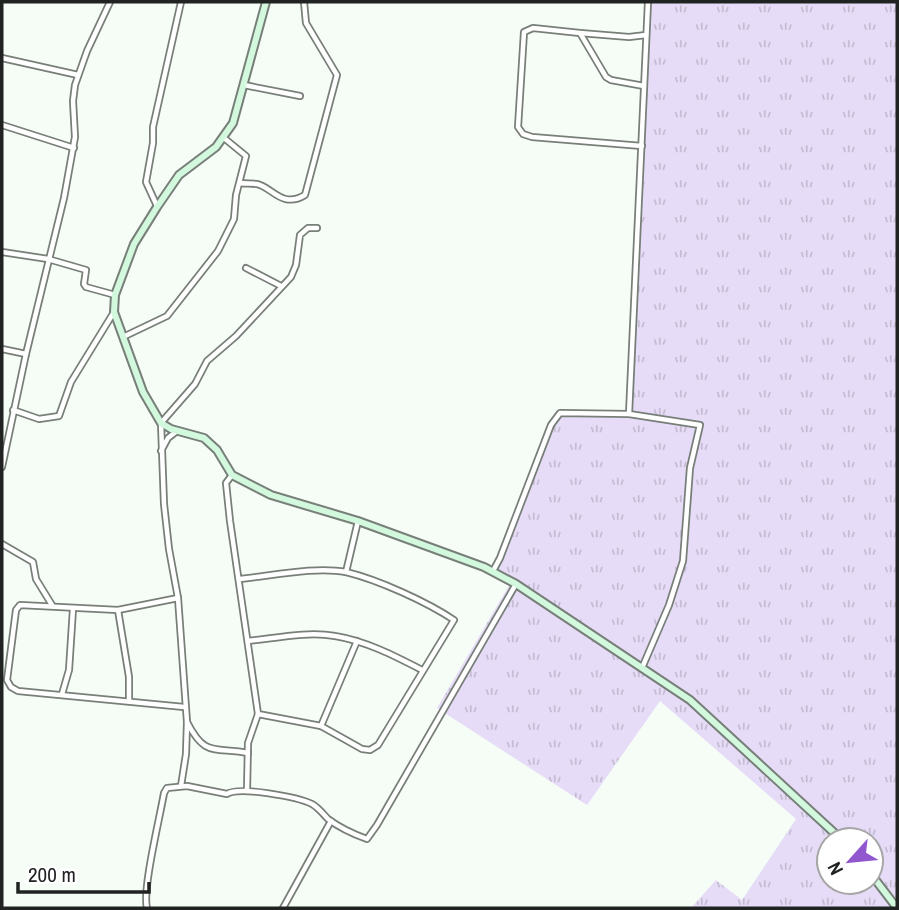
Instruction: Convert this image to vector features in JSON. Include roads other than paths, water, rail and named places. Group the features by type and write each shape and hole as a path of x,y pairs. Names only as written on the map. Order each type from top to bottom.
{"street":[{"path":"2,464 74,148 73,101 78,75 110,2"},
{"path":"157,207 146,180 153,144 153,127 181,2"},
{"path":"181,786 187,722 178,598 166,528 161,423 143,392 114,312 115,295 134,244 157,207 180,175 207,155 224,138 233,123 266,2"},
{"path":"240,183 260,184 272,194 284,198 301,198 305,195 337,75 306,23 304,2"},
{"path":"629,414 648,2"},
{"path":"642,146 532,137 523,134 518,127 524,32 533,27 629,37 646,35"},
{"path":"580,33 606,77 644,86"},
{"path":"2,58 78,75"},
{"path":"244,85 300,96"},
{"path":"2,125 74,148"},
{"path":"123,337 163,320 196,281 224,241 231,227 246,156 224,138"},
{"path":"161,423 195,384 207,361 236,336 291,277 296,265 300,235 308,228 317,228"},
{"path":"2,252 48,259 86,270 86,287 115,295"},
{"path":"246,268 281,286"},
{"path":"13,410 39,419 59,416 71,382 114,312"},
{"path":"2,349 26,354"},
{"path":"493,571 551,425 560,413 629,414 700,425 690,468 683,561 669,605 642,668"},
{"path":"161,423 204,438 211,443 232,475 283,500 358,521 493,571 516,584 690,701 827,826"},
{"path":"161,452 169,438 178,431"},
{"path":"232,475 226,483 258,714 250,734 247,791"},
{"path":"346,572 358,521"},
{"path":"2,544 33,562 36,579 53,606"},
{"path":"239,579 321,571 346,572 411,596 454,620 378,745 370,750 362,749 321,726 258,714"},
{"path":"147,908 147,893 167,788 181,786 227,794 247,791 310,803 331,821 367,839 516,584"},
{"path":"178,598 118,610 17,606 7,680 11,687 18,691 184,707"},
{"path":"62,694 68,670 73,608"},
{"path":"118,610 130,677 129,701"},
{"path":"248,641 333,635 357,641 399,658 422,671"},
{"path":"321,726 357,641"},
{"path":"187,722 203,746 248,753"},
{"path":"283,908 331,821"},
{"path":"885,892 897,908"}]}
